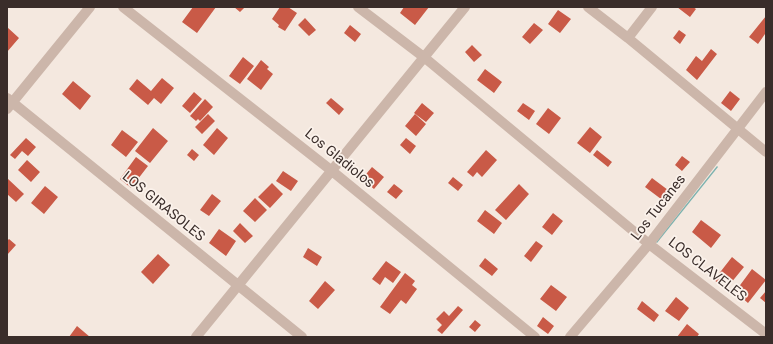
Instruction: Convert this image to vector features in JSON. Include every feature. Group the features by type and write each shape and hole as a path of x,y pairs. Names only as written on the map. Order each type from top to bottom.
{"street":[{"path":"9,104 90,7"},
{"name":"Los Gladiolos","path":"123,7 332,171 535,337"},
{"name":"LOS CLAVELES","path":"358,7 424,58 649,244 766,334"},
{"path":"196,337 465,7"},
{"path":"588,7 628,38 766,152"},
{"path":"628,38 652,7"},
{"name":"Los Tucanes","path":"570,337 649,244 766,92"},
{"name":"LOS GIRASOLES","path":"9,104 239,285 302,337"}],"water":[{"path":"717,166 718,167 657,243 656,242"}],"building":[{"path":"193,7 216,7 197,33 182,22"},
{"path":"234,7 245,7 240,12"},
{"path":"280,7 288,7 297,13 285,31 278,27 279,25 272,19"},
{"path":"404,7 429,7 415,25 400,13"},
{"path":"677,7 693,7 696,9 690,17"},
{"path":"558,10 571,19 560,33 548,24"},
{"path":"766,16 766,35 765,34 758,44 749,37"},
{"path":"305,18 316,30 309,36 298,25"},
{"path":"534,23 543,30 530,44 522,37"},
{"path":"350,25 361,34 355,42 344,33"},
{"path":"7,27 19,38 7,52"},
{"path":"679,30 686,35 680,44 673,38"},
{"path":"472,45 482,55 474,62 465,52"},
{"path":"711,49 717,54 697,80 686,70 696,56 702,61"},
{"path":"243,57 254,66 240,84 229,76"},
{"path":"261,60 269,67 267,69 273,74 261,90 247,79"},
{"path":"485,69 502,82 494,93 477,80"},
{"path":"162,78 174,88 161,104 154,98 148,105 129,89 137,79 151,91"},
{"path":"73,81 91,96 80,110 62,94"},
{"path":"730,91 740,99 731,111 721,103"},
{"path":"194,92 202,99 190,113 182,106"},
{"path":"331,98 344,109 339,115 326,103"},
{"path":"205,99 213,107 200,121 198,119 196,121 190,116"},
{"path":"422,103 434,113 426,122 414,113"},
{"path":"523,103 535,111 529,120 517,111"},
{"path":"548,108 561,118 549,134 536,124"},
{"path":"208,114 215,121 202,134 195,127"},
{"path":"415,114 426,124 416,136 405,126"},
{"path":"590,127 602,137 590,153 577,143"},
{"path":"153,128 168,141 150,163 135,151"},
{"path":"217,128 228,138 214,155 203,145"},
{"path":"122,130 138,142 126,157 111,145"},
{"path":"26,138 36,147 28,156 22,151 15,159 10,155"},
{"path":"406,138 416,146 410,154 400,145"},
{"path":"192,149 199,155 194,161 187,155"},
{"path":"486,150 497,160 482,177 477,172 473,177 467,172"},
{"path":"597,150 612,162 608,167 593,155"},
{"path":"682,156 690,162 682,171 675,165"},
{"path":"136,157 148,166 131,188 120,179"},
{"path":"27,160 40,172 31,182 18,170"},
{"path":"372,167 384,177 374,189 362,179"},
{"path":"283,171 298,181 291,191 276,181"},
{"path":"453,177 463,185 458,191 448,183"},
{"path":"7,178 24,194 16,202 7,194"},
{"path":"652,178 668,190 661,199 645,187"},
{"path":"272,183 283,194 270,208 258,197"},
{"path":"394,184 403,191 396,199 387,192"},
{"path":"519,184 529,194 506,220 495,210"},
{"path":"45,186 58,197 44,214 31,203"},
{"path":"212,194 221,201 209,216 200,210"},
{"path":"255,198 267,210 255,222 243,211"},
{"path":"485,210 502,223 494,234 477,221"},
{"path":"553,213 563,221 552,235 542,227"},
{"path":"701,220 721,235 711,248 692,232"},
{"path":"240,223 253,236 245,243 233,231"},
{"path":"219,229 236,241 226,256 209,243"},
{"path":"9,239 16,245 7,255 7,241"},
{"path":"536,241 543,246 531,262 524,256"},
{"path":"308,248 322,257 317,266 303,257"},
{"path":"158,254 170,265 153,284 141,272"},
{"path":"732,257 744,267 726,289 714,280"},
{"path":"485,258 498,269 492,276 479,266"},
{"path":"386,261 401,272 393,283 385,277 380,285 372,279"},
{"path":"752,269 766,280 748,303 735,292"},
{"path":"405,273 415,281 412,285 417,289 406,304 401,300 390,314 380,307"},
{"path":"325,281 335,290 318,309 309,301"},
{"path":"551,285 567,297 556,311 540,299"},
{"path":"766,291 766,303 760,298"},
{"path":"676,297 689,308 679,321 665,311"},
{"path":"642,301 659,315 654,322 637,309"},
{"path":"458,306 463,310 442,334 437,330 442,325 436,319 444,311 449,316"},
{"path":"543,317 554,326 548,334 537,326"},
{"path":"475,320 481,325 475,332 469,327"},
{"path":"687,324 699,334 697,337 677,337"},
{"path":"77,326 90,337 69,337"}]}
